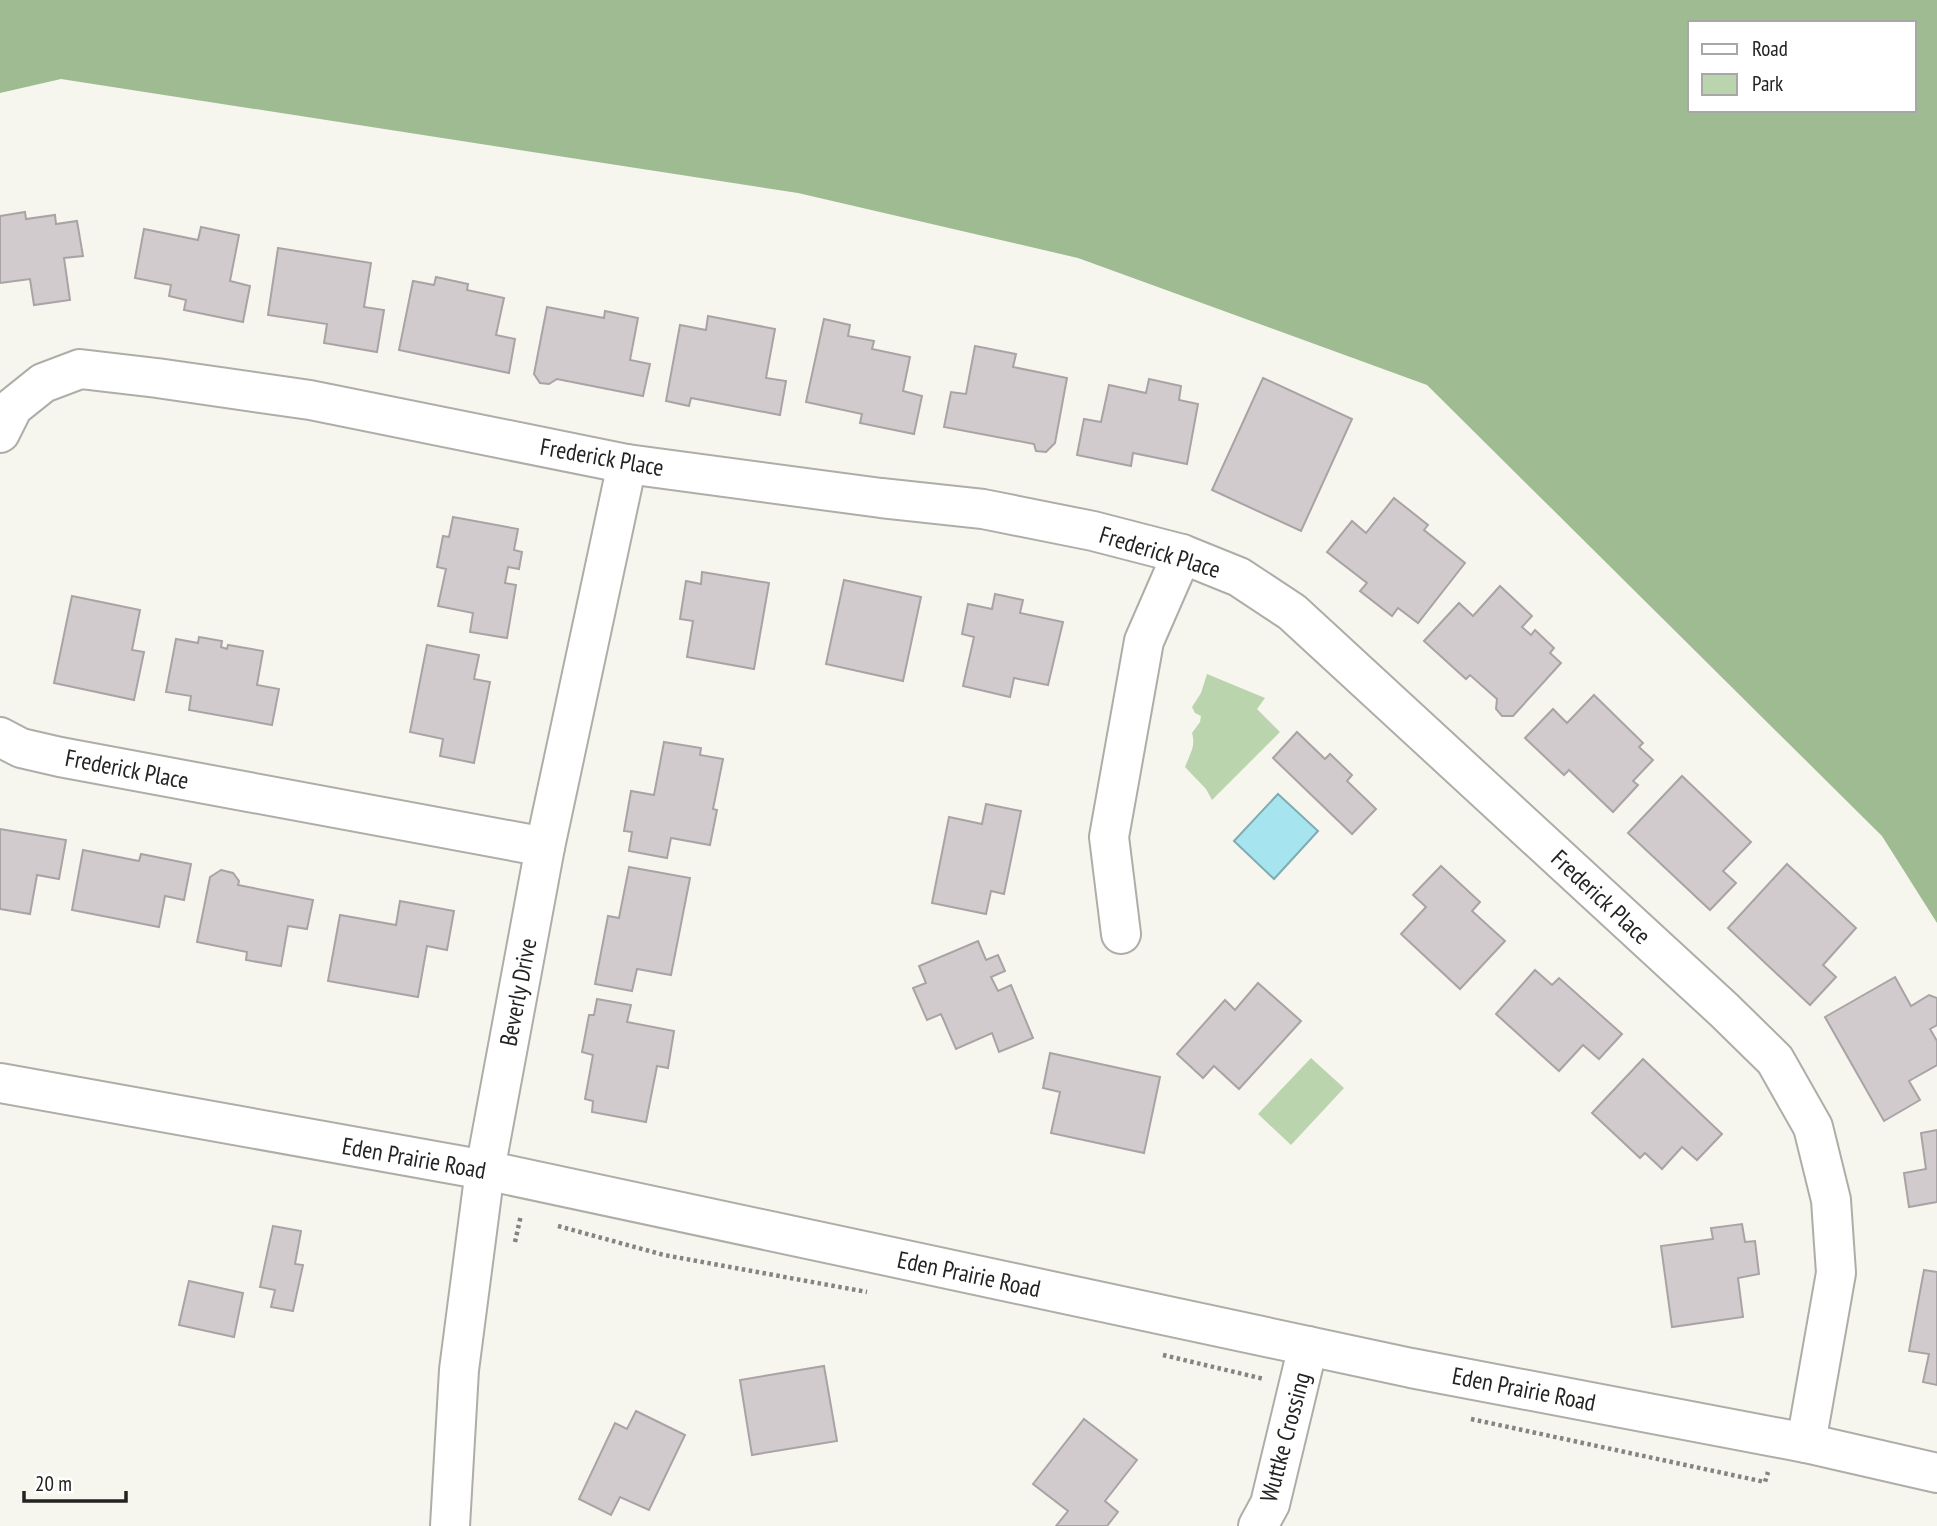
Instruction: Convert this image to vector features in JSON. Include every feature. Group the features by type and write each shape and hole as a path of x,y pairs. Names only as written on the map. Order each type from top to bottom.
{"street":[{"name":"Frederick Place","path":"0,433 13,407 43,383 80,369 310,400 627,464 983,509 1093,531 1182,554 1239,577 1292,612 1775,1060 1812,1128 1831,1200 1836,1273 1806,1443"},
{"name":"Beverly Drive","path":"450,1526 459,1370 485,1170 545,847 627,464"},
{"path":"1121,934 1108,836 1144,641 1182,554"},
{"name":"Frederick Place","path":"0,737 21,748 60,757 545,847"},
{"name":"Eden Prairie Road","path":"0,1083 485,1170 1308,1346 1806,1443 1937,1474"},
{"name":"Wuttke Crossing","path":"1258,1526 1270,1504 1308,1346"}],"green space":[{"path":"0,0 1937,0 1937,923 1882,836 1427,385 1078,258 798,193 61,79 0,93"},
{"path":"1207,674 1265,698 1257,709 1280,732 1212,800 1206,789 1185,767 1193,746 1192,733 1201,716 1195,713 1192,707 1201,693"},
{"path":"1311,1058 1344,1088 1291,1145 1258,1114"}],"water":[{"path":"1278,794 1318,831 1274,879 1234,841"}],"building":[{"path":"25,212 26,219 55,215 56,224 77,221 83,256 64,258 70,300 34,305 30,279 0,283 0,216"},
{"path":"201,227 239,235 230,281 250,286 243,322 184,310 186,300 169,296 171,285 135,278 144,229 198,240"},
{"path":"278,248 371,263 364,307 384,310 377,352 324,343 327,324 268,315"},
{"path":"436,277 468,284 467,290 504,298 496,335 515,339 509,373 399,350 413,281 434,285"},
{"path":"547,307 604,318 605,311 638,318 630,360 650,364 643,396 557,379 549,384 540,383 534,374"},
{"path":"708,316 775,329 766,378 786,381 780,415 691,398 689,406 666,401 680,325 706,330"},
{"path":"824,319 850,325 848,336 874,341 872,349 910,357 903,391 922,396 914,434 860,423 862,414 806,402"},
{"path":"975,346 1016,354 1013,367 1067,378 1055,443 1046,452 1036,451 1034,444 944,427 951,392 966,394"},
{"path":"1263,378 1352,419 1301,531 1212,490"},
{"path":"1149,379 1181,386 1179,400 1198,404 1187,464 1133,453 1131,466 1077,455 1084,419 1101,422 1109,385 1146,393"},
{"path":"1394,498 1428,525 1424,530 1465,563 1418,623 1398,608 1392,616 1360,591 1367,583 1327,552 1352,521 1366,533"},
{"path":"453,517 518,529 514,550 522,552 519,569 508,567 505,583 516,585 507,638 470,632 473,613 438,606 446,569 437,567 443,536 449,537"},
{"path":"702,572 769,583 754,669 687,657 693,621 680,619 686,581 701,584"},
{"path":"844,580 921,597 903,681 826,664"},
{"path":"1500,586 1532,616 1522,627 1531,635 1535,630 1554,648 1550,653 1561,663 1513,716 1502,716 1496,709 1497,699 1470,675 1466,679 1424,641 1459,603 1473,616"},
{"path":"995,594 1023,600 1020,613 1063,622 1048,685 1014,678 1010,697 963,686 974,637 962,634 968,604 992,609"},
{"path":"72,596 140,610 132,650 144,652 134,700 54,683"},
{"path":"199,637 222,641 221,647 227,649 228,645 263,651 257,685 279,689 272,725 189,710 191,696 166,692 176,639 198,643"},
{"path":"427,645 479,655 474,679 490,682 474,763 440,756 443,739 410,732"},
{"path":"1594,695 1643,743 1639,747 1653,760 1633,781 1638,785 1613,812 1569,770 1564,775 1525,738 1553,709 1567,723"},
{"path":"1297,732 1325,759 1330,754 1352,775 1347,781 1376,809 1352,834 1273,758"},
{"path":"664,742 701,748 700,755 723,759 713,809 717,810 710,845 671,838 667,858 629,851 632,832 624,831 631,791 654,795"},
{"path":"1682,776 1751,842 1723,871 1736,883 1710,910 1628,833"},
{"path":"986,804 1021,811 1004,894 991,891 986,914 932,903 949,817 982,824"},
{"path":"0,829 66,840 59,879 37,875 30,914 0,909"},
{"path":"83,850 139,861 141,854 191,864 184,900 165,896 159,927 72,910"},
{"path":"1787,864 1856,928 1823,965 1836,977 1810,1005 1728,928"},
{"path":"1441,866 1480,902 1472,911 1505,941 1460,989 1401,934 1426,907 1413,895"},
{"path":"629,867 690,878 671,975 637,969 632,991 595,984 608,916 619,918"},
{"path":"221,870 233,873 239,881 238,885 313,900 307,929 288,926 281,966 246,960 247,952 197,942 210,877"},
{"path":"400,901 454,911 447,950 427,946 418,997 328,981 340,915 396,925"},
{"path":"978,941 986,960 998,955 1005,971 991,977 998,991 1011,985 1033,1038 999,1052 992,1033 956,1049 941,1014 927,1020 913,988 926,983 919,966"},
{"path":"1535,970 1552,985 1559,978 1622,1034 1599,1059 1583,1045 1559,1071 1496,1014"},
{"path":"1895,977 1911,1006 1929,995 1937,998 1937,1025 1930,1029 1937,1041 1937,1065 1909,1081 1920,1100 1884,1121 1825,1017"},
{"path":"1258,983 1301,1021 1239,1089 1214,1066 1203,1078 1177,1054 1225,1000 1235,1010"},
{"path":"597,999 631,1005 627,1022 674,1031 668,1068 657,1066 646,1122 592,1112 593,1101 585,1099 593,1055 582,1052 589,1015 594,1015"},
{"path":"1050,1053 1160,1077 1144,1153 1051,1133 1060,1092 1043,1088"},
{"path":"1643,1059 1722,1134 1697,1160 1682,1147 1662,1169 1645,1153 1640,1158 1592,1113"},
{"path":"1937,1130 1937,1202 1909,1207 1904,1173 1926,1169 1921,1133"},
{"path":"1742,1224 1745,1242 1755,1241 1759,1274 1738,1278 1743,1317 1672,1327 1661,1246 1713,1239 1711,1228"},
{"path":"273,1226 301,1231 295,1264 303,1265 293,1311 271,1307 275,1290 260,1287"},
{"path":"1924,1270 1937,1272 1937,1385 1923,1382 1929,1354 1909,1351"},
{"path":"189,1281 243,1293 234,1337 179,1325"},
{"path":"824,1366 837,1441 752,1455 740,1380"},
{"path":"636,1411 685,1435 649,1510 620,1497 611,1515 579,1499 615,1423 627,1429"},
{"path":"1084,1419 1137,1460 1105,1501 1118,1512 1107,1526 1056,1526 1068,1511 1033,1484"}]}
